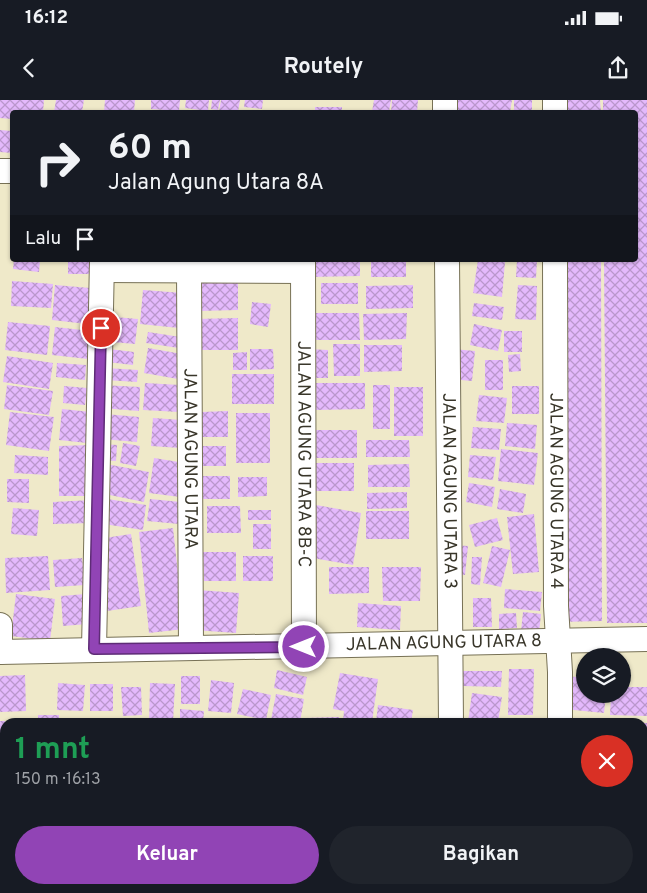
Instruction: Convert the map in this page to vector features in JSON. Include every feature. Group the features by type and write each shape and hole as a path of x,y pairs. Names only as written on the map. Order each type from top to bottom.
{"street":[{"name":"JALAN AGUNG UTARA 3","path":"447,262 452,718"},
{"name":"JALAN AGUNG UTARA 4","path":"555,262 556,606 559,641 560,718"},
{"path":"94,649 102,265 189,269 303,266"},
{"name":"JALAN AGUNG UTARA 8B-C","path":"303,266 304,647"},
{"name":"JALAN AGUNG UTARA","path":"189,269 191,648"},
{"path":"0,625 0,652"},
{"name":"JALAN AGUNG UTARA 8","path":"0,652 647,639"}],"building":[{"path":"0,100 44,100 43,110 10,110 10,119 0,118"},
{"path":"56,100 84,100 82,110 54,110"},
{"path":"105,100 135,100 134,110 104,110"},
{"path":"151,100 180,100 179,110 151,109"},
{"path":"186,100 209,100 208,110 185,108"},
{"path":"212,100 220,100 218,110 211,109"},
{"path":"221,100 240,100 238,110 219,110"},
{"path":"245,100 263,100 262,109 244,107"},
{"path":"374,100 391,100 389,110 372,110"},
{"path":"392,100 418,100 417,110 391,110"},
{"path":"447,100 512,100 510,110 452,110"},
{"path":"514,100 532,100 532,110 514,110"},
{"path":"557,100 600,100 601,110 557,110"},
{"path":"603,100 647,100 647,623 607,623 604,262 638,262 638,110 603,110"},
{"path":"315,107 342,107 342,110 315,110"},
{"path":"0,130 10,131 10,153 0,152"},
{"path":"14,262 40,262 39,272 13,269"},
{"path":"68,262 100,262 94,274 68,274"},
{"path":"308,262 360,262 360,276 309,277"},
{"path":"371,262 406,262 406,277 371,277"},
{"path":"478,262 505,262 502,297 473,293"},
{"path":"517,262 537,262 536,278 516,277"},
{"path":"558,262 601,262 602,621 559,622"},
{"path":"238,280 238,310 199,311 199,281"},
{"path":"12,281 53,284 51,308 11,306"},
{"path":"321,283 358,283 358,304 321,304"},
{"path":"55,285 90,288 87,324 52,320"},
{"path":"413,285 413,308 366,309 366,286"},
{"path":"518,285 537,286 536,320 515,319"},
{"path":"143,290 183,293 179,328 140,324"},
{"path":"252,302 271,304 268,327 250,324"},
{"path":"474,303 504,307 502,320 472,316"},
{"path":"314,313 359,313 360,340 314,340"},
{"path":"407,313 406,339 364,340 363,314"},
{"path":"103,316 138,319 135,344 101,341"},
{"path":"238,318 238,350 196,350 195,319"},
{"path":"8,322 50,326 47,355 5,350"},
{"path":"474,324 502,330 498,351 470,345"},
{"path":"55,327 91,331 88,359 52,355"},
{"path":"504,331 522,331 522,352 504,352"},
{"path":"148,332 187,338 185,349 146,343"},
{"path":"333,344 360,344 360,376 334,376"},
{"path":"364,345 402,345 402,371 364,372"},
{"path":"148,348 182,354 178,379 144,373"},
{"path":"109,349 134,352 133,365 107,362"},
{"path":"250,349 273,349 274,369 250,370"},
{"path":"306,349 328,350 328,378 305,378"},
{"path":"453,349 475,351 472,381 450,379"},
{"path":"247,352 247,370 233,370 233,353"},
{"path":"520,354 521,371 509,372 508,355"},
{"path":"7,356 53,363 49,389 3,382"},
{"path":"485,360 503,360 503,390 485,390"},
{"path":"57,363 86,365 85,380 56,377"},
{"path":"106,368 138,370 137,382 105,380"},
{"path":"232,374 274,374 274,404 232,404"},
{"path":"145,383 180,385 179,412 143,410"},
{"path":"316,383 365,383 365,409 316,410"},
{"path":"7,385 53,391 49,415 4,409"},
{"path":"102,385 140,387 139,411 100,408"},
{"path":"373,385 390,385 390,429 373,429"},
{"path":"64,386 87,388 85,405 63,403"},
{"path":"512,386 539,386 539,414 512,414"},
{"path":"394,387 423,387 423,436 394,436"},
{"path":"479,395 507,398 504,423 476,421"},
{"path":"62,409 91,412 87,443 59,440"},
{"path":"228,411 228,437 202,437 202,412"},
{"path":"10,412 54,417 49,451 6,445"},
{"path":"236,413 270,413 270,463 236,463"},
{"path":"105,414 139,417 137,442 102,439"},
{"path":"153,418 182,420 180,448 151,446"},
{"path":"507,423 537,425 535,449 505,446"},
{"path":"473,427 501,429 499,450 471,448"},
{"path":"310,430 357,430 357,458 310,458"},
{"path":"366,440 409,440 410,457 366,457"},
{"path":"123,443 140,446 136,466 120,463"},
{"path":"102,444 117,445 116,461 101,460"},
{"path":"90,445 90,496 59,496 59,446"},
{"path":"200,446 226,446 226,466 199,466"},
{"path":"501,449 538,453 534,485 498,481"},
{"path":"15,455 48,457 48,475 14,473"},
{"path":"470,455 496,457 493,480 468,477"},
{"path":"154,458 185,463 180,497 149,493"},
{"path":"310,463 354,463 354,491 310,491"},
{"path":"106,464 149,472 144,502 100,493"},
{"path":"409,464 410,487 368,487 368,465"},
{"path":"203,476 230,476 230,499 203,499"},
{"path":"238,477 267,477 267,496 238,497"},
{"path":"7,479 29,479 29,503 7,502"},
{"path":"469,483 495,487 492,507 466,502"},
{"path":"500,489 526,494 523,513 497,509"},
{"path":"407,492 407,508 367,509 367,493"},
{"path":"101,498 146,505 143,530 97,523"},
{"path":"150,499 181,502 179,524 147,521"},
{"path":"92,500 93,523 53,524 53,502"},
{"path":"316,505 361,513 353,565 307,557"},
{"path":"207,506 240,506 241,533 207,533"},
{"path":"13,508 39,510 37,536 11,534"},
{"path":"248,510 271,510 271,520 248,520"},
{"path":"366,511 409,511 409,539 366,539"},
{"path":"534,514 539,572 513,574 507,517"},
{"path":"497,518 503,540 475,547 469,525"},
{"path":"253,524 271,524 271,549 253,549"},
{"path":"173,528 184,629 149,633 139,532"},
{"path":"131,534 141,606 107,611 98,539"},
{"path":"452,545 468,546 465,575 450,574"},
{"path":"492,546 510,550 501,587 483,583"},
{"path":"203,552 236,552 236,581 204,581"},
{"path":"48,556 50,590 6,593 5,558"},
{"path":"243,556 273,556 273,581 243,581"},
{"path":"472,557 482,557 480,585 471,584"},
{"path":"82,558 85,585 55,587 53,560"},
{"path":"329,567 369,567 369,593 329,594"},
{"path":"382,567 421,567 420,601 383,601"},
{"path":"505,589 542,592 540,611 504,608"},
{"path":"198,590 239,593 236,633 194,630"},
{"path":"16,594 55,599 50,641 11,636"},
{"path":"86,594 88,624 63,626 61,596"},
{"path":"473,598 491,598 492,627 473,627"},
{"path":"358,603 401,606 400,630 357,627"},
{"path":"523,612 541,614 539,633 521,631"},
{"path":"516,613 517,628 499,629 499,614"},
{"path":"509,669 534,669 533,715 508,715"},
{"path":"277,670 307,677 303,695 274,688"},
{"path":"463,671 502,671 501,687 463,686"},
{"path":"340,673 378,679 373,718 343,718 344,711 333,709"},
{"path":"25,675 26,711 0,712 0,676"},
{"path":"181,676 200,676 200,704 181,704"},
{"path":"567,676 576,677 576,703 605,703 604,713 564,709"},
{"path":"211,680 234,683 231,713 208,711"},
{"path":"58,683 85,685 83,711 57,710"},
{"path":"150,683 175,684 173,718 149,718"},
{"path":"90,684 113,684 113,711 90,711"},
{"path":"121,687 141,687 142,715 123,716"},
{"path":"631,687 647,687 647,716 610,715 611,703 631,703"},
{"path":"243,689 271,695 266,718 237,714"},
{"path":"472,693 502,697 499,718 469,718"},
{"path":"276,694 304,699 301,718 271,718"},
{"path":"378,705 413,710 412,718 376,718"},
{"path":"180,709 204,711 203,718 180,718"},
{"path":"38,715 59,715 59,718 38,718"},
{"path":"339,717 339,718 305,718"}],"route":[{"path":"101,328 94,649 304,647"}]}
